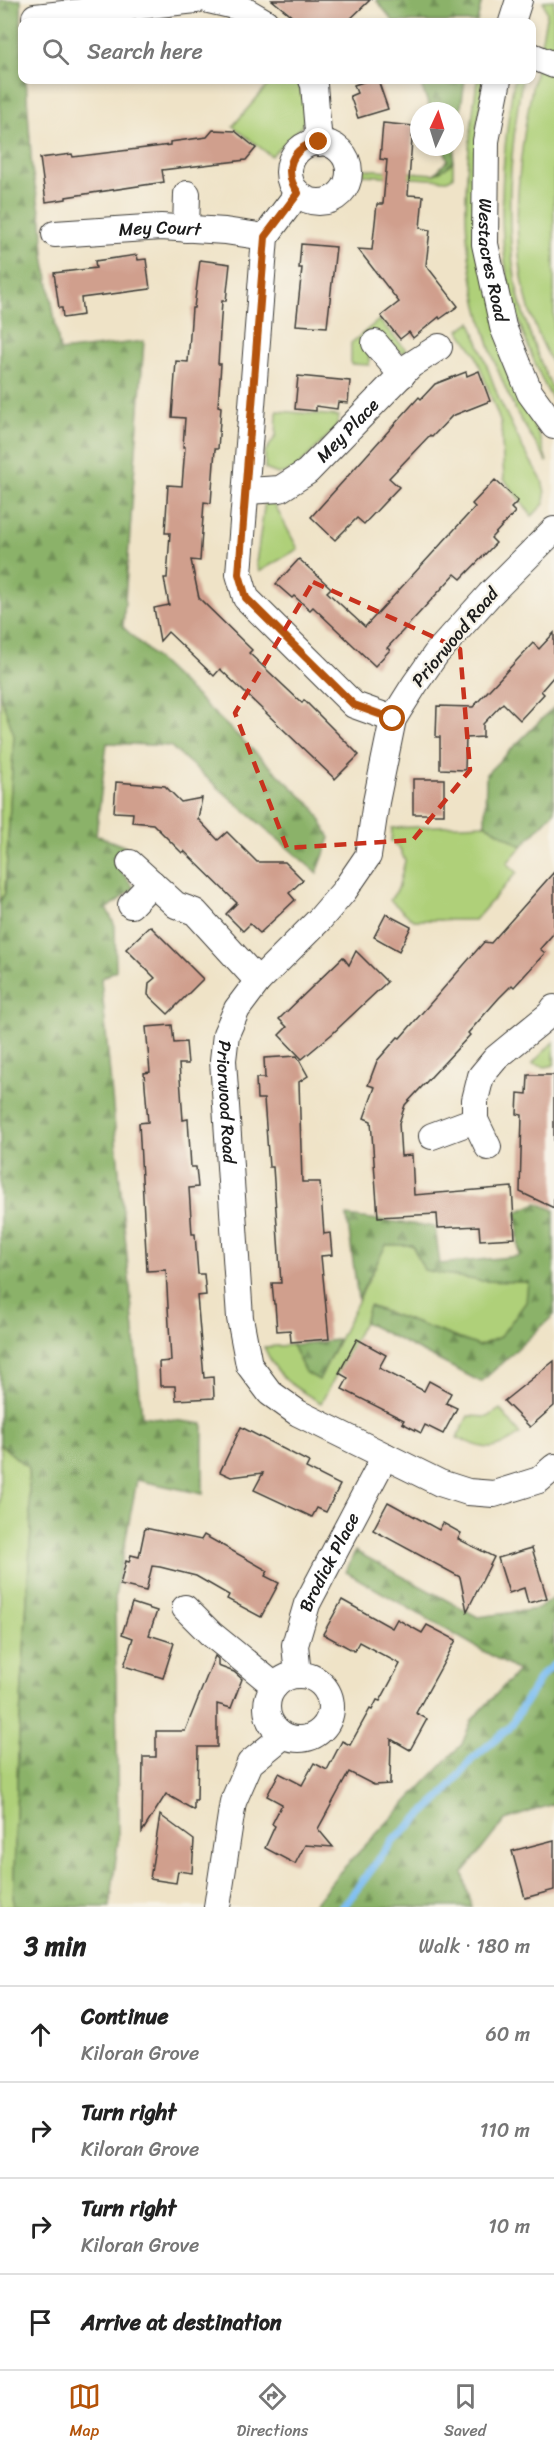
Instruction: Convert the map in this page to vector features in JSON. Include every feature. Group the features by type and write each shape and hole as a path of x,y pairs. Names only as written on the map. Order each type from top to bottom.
{"street":[{"path":"35,17 122,4 196,0"},
{"path":"209,0 239,7 259,18"},
{"path":"513,18 519,0"},
{"path":"536,58 554,65"},
{"path":"314,84 319,142"},
{"name":"Westacres Road","path":"497,84 486,141 485,244 503,327 530,393 554,426"},
{"path":"319,142 338,148 348,164 347,184 335,198 326,202 315,202 298,193 290,176 294,156 309,144 319,142"},
{"path":"298,193 265,237 239,574 246,598 354,705 393,719"},
{"path":"186,229 187,194"},
{"name":"Mey Court","path":"55,234 161,227 225,231 265,237"},
{"path":"375,343 402,375"},
{"name":"Mey Place","path":"246,490 280,489 307,472 411,365 439,347"},
{"name":"Priorwood Road","path":"554,530 490,594 436,654 393,719 376,802 368,856 344,891 320,919 258,981 237,1009 226,1034 223,1060 240,1318 249,1365 270,1393 298,1413 440,1483 468,1492 494,1494 539,1480 554,1467"},
{"path":"130,863 176,905 195,912 258,981"},
{"path":"131,905 152,883"},
{"path":"488,1147 475,1119 481,1076 496,1058 550,1014 554,1008"},
{"path":"432,1136 475,1119"},
{"name":"Brodick Place","path":"283,1736 269,1721 267,1700 286,1681 307,1604 385,1456"},
{"path":"184,1608 210,1632 286,1681 308,1677 318,1681 325,1689 331,1710 323,1729 314,1736 293,1739 283,1736 250,1763 233,1802 217,1907"}],"highlighted area":[{"path":"313,582 460,649 470,770 413,840 287,848 235,713"}],"green space":[{"path":"0,0 21,0 21,18 18,18 18,84 26,84 32,170 42,221 44,255 60,351 144,341 123,627 314,808 330,838 317,873 170,746 107,743 96,835 126,847 112,858 134,888 107,909 115,926 116,970 101,979 142,1416 203,1424 203,1494 137,1480 115,1596 118,1842 110,1907 13,1907 18,1753 31,1531 28,1468 0,1444 0,901 5,893 14,735 0,694"},
{"path":"376,0 482,0 478,18 391,18"},
{"path":"554,0 554,367 530,312 522,275 518,238 520,162 533,84 536,84 536,67 547,13 543,1"},
{"path":"269,84 299,84 306,110 302,126 271,156 233,126"},
{"path":"421,84 464,84 462,102 428,102"},
{"path":"477,84 484,84 477,127 509,373 540,438 547,462 506,390 483,325 469,258 466,215 468,157"},
{"path":"513,84 521,84 510,182 512,258 523,314 551,386 554,401 542,380 522,330 509,286 502,209 507,131"},
{"path":"446,156 454,156 453,161 446,168 434,174 448,160"},
{"path":"453,161 453,177 447,180 364,175 363,169 434,174 446,168"},
{"path":"379,320 410,354 399,351 380,333 362,346 369,354 369,365 351,364 351,343"},
{"path":"471,322 499,399 524,450 542,480 545,493 544,504 532,516 504,479 501,424 475,353 459,330"},
{"path":"277,411 339,416 336,428 293,471 278,474 265,469 265,452 276,436"},
{"path":"272,500 298,549 259,572 256,563 265,501"},
{"path":"0,694 14,735 5,893 0,901"},
{"path":"554,707 554,812 522,846 485,824 486,774"},
{"path":"485,824 522,846 507,863 517,872 475,920 413,920 390,900 398,889 405,861 400,849 391,841 392,828"},
{"path":"554,1041 554,1065 546,1067 532,1064"},
{"path":"537,1203 554,1210 554,1315 481,1382 364,1322 369,1306 479,1346 500,1337 526,1302 528,1282 480,1281 424,1270 412,1245 386,1245 358,1299 347,1216 435,1227 440,1264 519,1256 517,1212"},
{"path":"386,1245 412,1245 425,1270 480,1281 528,1282 527,1302 500,1337 479,1346 369,1306 364,1322 321,1403 287,1381 275,1367 264,1347 292,1345 305,1372 319,1380"},
{"path":"338,1340 319,1380 305,1372 292,1345"},
{"path":"500,1409 520,1434 502,1445 490,1448 457,1438 468,1416 488,1417"},
{"path":"0,1444 28,1468 31,1531 18,1753 13,1907 0,1907"},
{"path":"355,1551 478,1617 538,1609 554,1597 554,1804 505,1820 463,1873 472,1907 312,1907 337,1875 462,1744 472,1720 518,1671 346,1572"}],"building":[{"path":"272,0 370,0 351,18 294,18"},
{"path":"379,84 388,109 358,118 350,96 357,93 354,85"},
{"path":"383,123 410,126 408,195 423,196 420,228 430,230 426,265 458,306 440,319 439,317 413,338 409,332 400,339 381,316 399,302 358,249 372,250 377,204 383,204 387,160 380,159"},
{"path":"213,130 235,131 256,148 246,160 162,170 164,182 46,202 40,158 72,154 73,157 170,145 170,142 207,137"},
{"path":"301,244 336,247 327,327 296,325 302,268 299,268"},
{"path":"137,255 138,260 146,259 150,289 81,298 83,315 63,318 62,308 59,308 54,273 96,268 95,261"},
{"path":"200,260 230,264 226,301 222,301 218,364 221,364 218,406 221,407 211,503 204,502 200,561 191,560 199,598 252,650 249,653 302,703 304,700 359,755 335,779 220,669 214,676 168,632 160,641 154,608 169,605 164,578 167,578 170,533 165,533 168,485 182,486 185,447 183,447 185,418 172,417 176,361 188,362 192,308 194,308"},
{"path":"479,371 490,401 452,416 432,437 430,435 389,478 399,487 364,524 357,518 335,540 311,517 419,397 421,399 435,384 466,372 467,376"},
{"path":"298,376 350,381 348,403 338,402 337,409 316,406 316,411 295,409"},
{"path":"495,480 518,501 511,508 515,512 491,538 496,543 461,579 455,574 387,648 390,650 375,666 313,607 310,610 276,584 299,559 331,588 327,592 365,627 475,507 472,504"},
{"path":"554,633 554,676 541,691 544,694 520,720 503,703 483,724 483,737 466,738 465,770 440,769 440,737 436,737 437,706 473,707 533,643 539,649"},
{"path":"413,779 444,779 444,814 413,814"},
{"path":"116,782 165,786 181,802 202,798 198,819 218,840 227,832 257,862 285,862 303,880 289,893 295,900 260,933 250,924 243,931 226,914 237,903 184,851 182,853 153,824 132,822 133,813 114,812"},
{"path":"554,872 554,933 540,949 545,953 514,987 512,985 499,998 468,1033 470,1035 405,1105 399,1123 401,1156 412,1155 414,1195 512,1187 515,1238 480,1240 479,1226 438,1228 437,1214 378,1217 371,1121 364,1118 375,1087 368,1085 377,1061 484,942 491,943"},
{"path":"386,914 411,927 399,951 374,937"},
{"path":"150,926 203,979 168,1014 148,995 149,983 155,978 126,949"},
{"path":"356,951 387,982 302,1059 279,1035 287,1027 279,1019 343,957 349,965"},
{"path":"172,1025 174,1043 186,1042 188,1064 179,1064 183,1120 188,1119 191,1167 196,1167 198,1187 189,1188 192,1234 195,1234 198,1274 204,1274 206,1295 197,1296 204,1378 213,1377 214,1398 176,1400 175,1386 160,1386 159,1362 171,1361 166,1270 147,1271 139,1123 148,1122 144,1073 150,1072 146,1027"},
{"path":"297,1056 308,1076 299,1082 302,1182 320,1182 324,1234 330,1233 332,1255 321,1256 329,1339 291,1342 290,1330 277,1331 272,1283 281,1283 273,1167 269,1167 264,1099 257,1099 256,1078 265,1078 264,1058"},
{"path":"528,1075 554,1075 554,1208 520,1192 522,1115 517,1114 518,1093 527,1094"},
{"path":"357,1339 386,1355 379,1368 424,1391 429,1381 451,1393 446,1403 457,1408 443,1434 425,1425 421,1433 402,1423 404,1420 342,1389 348,1378 339,1373"},
{"path":"554,1361 554,1406 530,1427 504,1401"},
{"path":"241,1427 309,1462 306,1468 340,1485 326,1512 317,1508 312,1517 254,1490 263,1473 231,1477 220,1472"},
{"path":"388,1502 439,1530 443,1523 461,1533 458,1539 494,1557 467,1611 460,1577 373,1530"},
{"path":"145,1528 201,1540 204,1535 268,1571 265,1576 279,1583 261,1617 227,1599 229,1595 196,1576 160,1567 152,1566 146,1591 120,1585 126,1561 129,1562 131,1555 139,1557"},
{"path":"532,1548 547,1598 528,1603 524,1588 509,1593 498,1558"},
{"path":"342,1600 392,1628 397,1619 422,1633 427,1625 456,1640 416,1713 427,1719 410,1750 391,1739 390,1784 374,1785 349,1772 318,1829 333,1847 305,1845 295,1864 265,1848 275,1826 272,1824 282,1804 267,1796 279,1773 302,1785 314,1763 327,1770 342,1741 350,1745 370,1709 372,1710 377,1700 380,1701 400,1664 359,1642 354,1651 323,1634"},
{"path":"132,1603 157,1611 149,1635 174,1643 163,1678 124,1666 133,1638 122,1634"},
{"path":"215,1656 218,1659 218,1666 234,1672 242,1679 231,1708 217,1704 217,1747 198,1747 197,1800 194,1800 194,1810 166,1794 142,1832 143,1757 156,1757 156,1731 185,1731"},
{"path":"160,1815 194,1840 192,1873 178,1871 176,1883 150,1879"},
{"path":"554,1840 554,1890 525,1898 512,1851"}],"waterway":[{"path":"343,1907 392,1842 442,1796 471,1760 509,1728 542,1675 554,1665"}],"route":[{"path":"319,142 309,144 294,156 290,165 290,176 292,185 298,193 265,237 239,574 246,598 354,705 393,719"}]}
